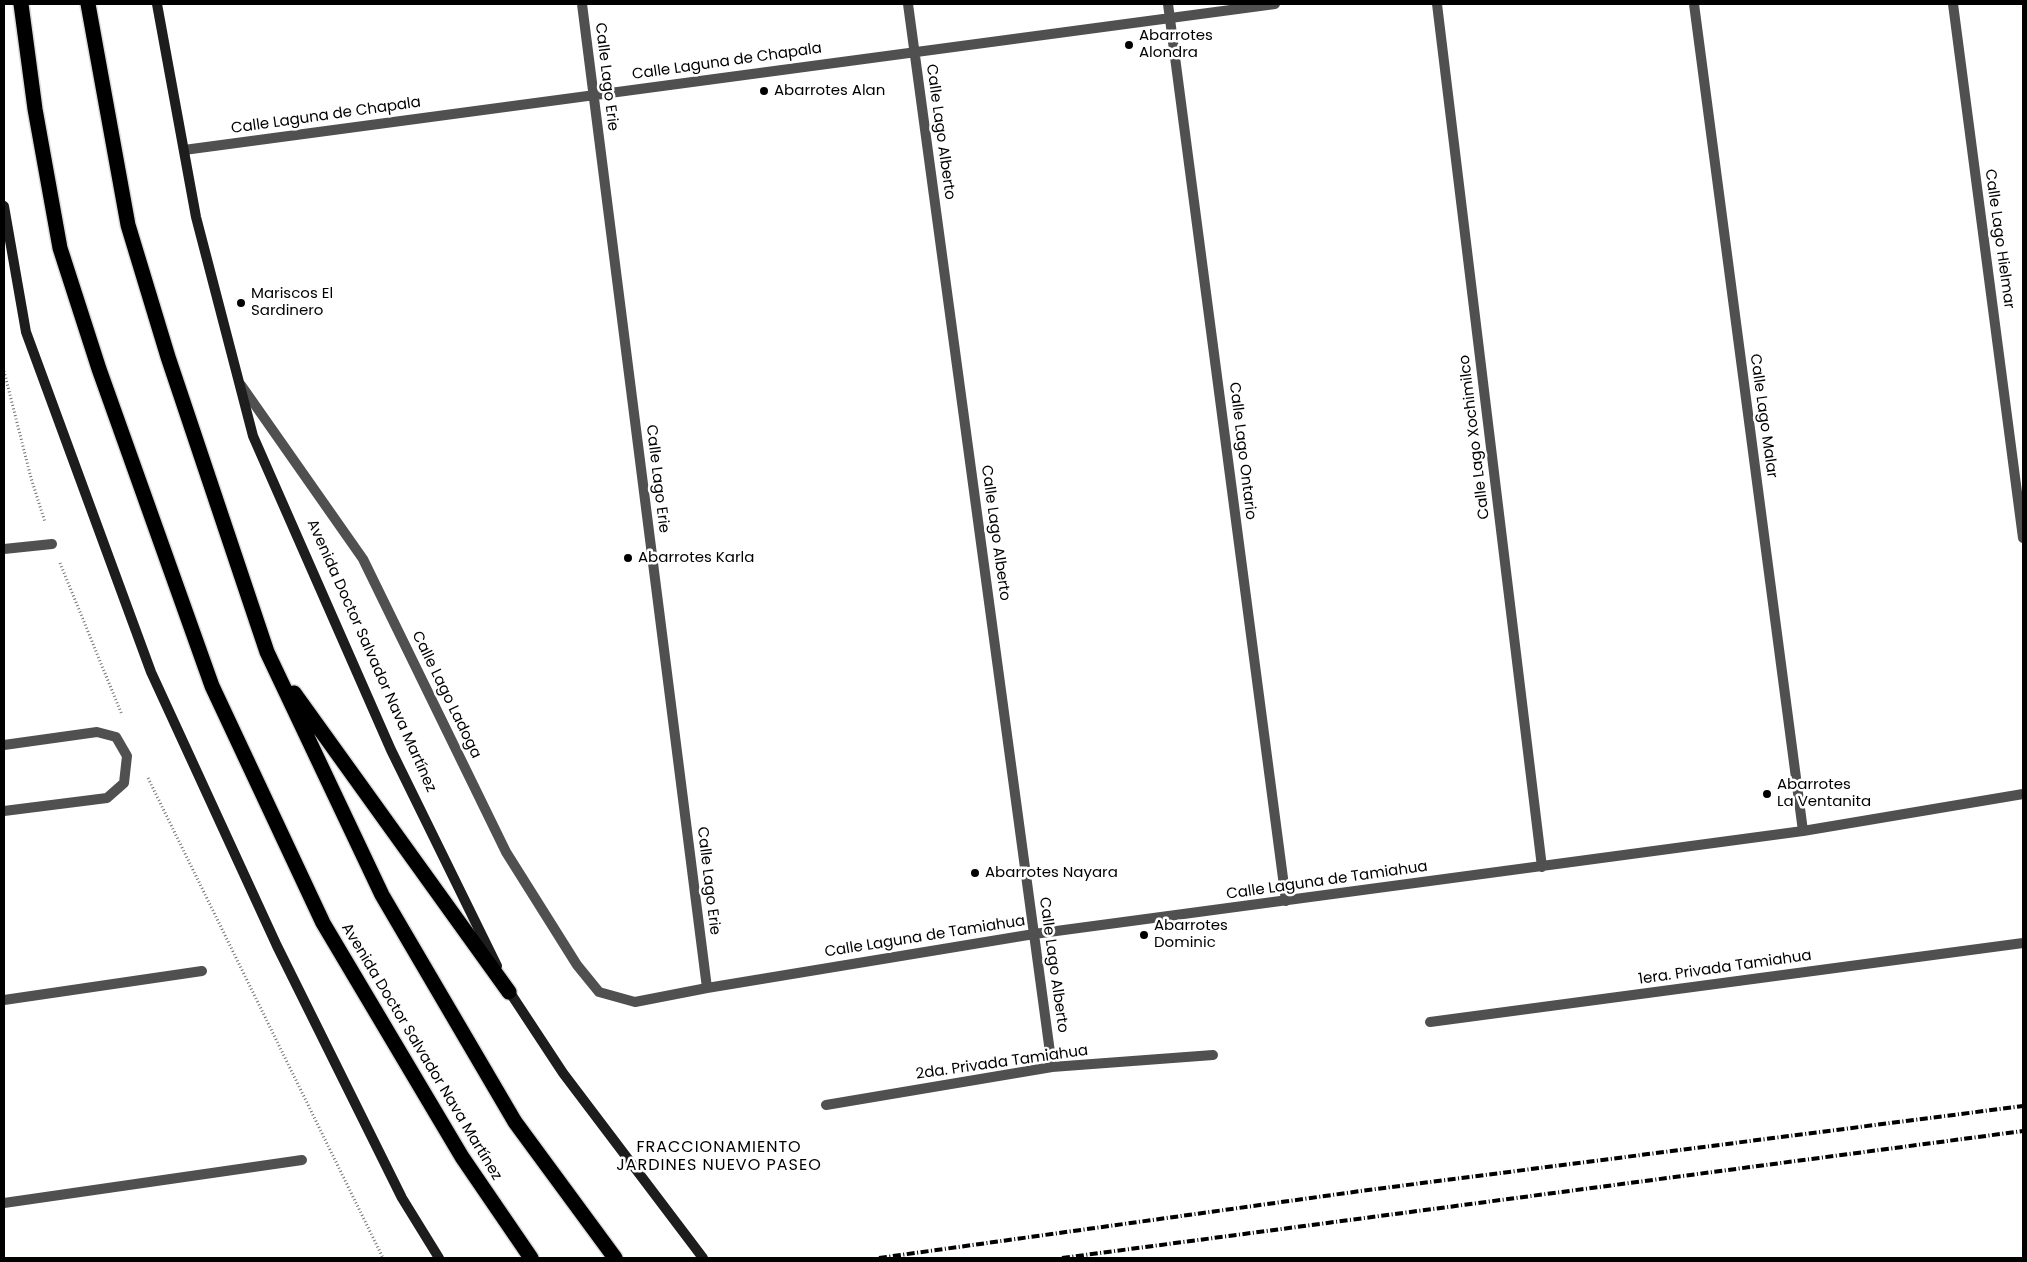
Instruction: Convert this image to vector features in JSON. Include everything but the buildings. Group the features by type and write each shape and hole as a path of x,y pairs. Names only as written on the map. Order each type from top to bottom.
{"highway":[{"name":"Avenida Doctor Salvador Nava Martínez","path":"21,4 36,108 60,248 99,369 212,686 323,923 462,1157 531,1258"},
{"path":"88,4 128,225 168,357 272,663 387,903 516,1122 615,1258"},
{"path":"272,663 510,992"}],"main road":[{"name":"Avenida Doctor Salvador Nava Martínez","path":"157,4 196,217 253,436 383,732 510,992 563,1073 703,1258"},
{"path":"4,206 26,332 151,672 277,946 402,1198 439,1258"}],"street":[{"name":"Calle Lago Erie","path":"582,4 707,988"},
{"name":"Calle Lago Alberto","path":"908,4 1052,1067"},
{"name":"Calle Lago Ontario","path":"1168,4 1286,901"},
{"name":"Calle Laguna de Chapala","path":"184,150 1275,4"},
{"name":"Calle Lago Xochimilco","path":"1437,4 1542,867"},
{"name":"Calle Lago Malar","path":"1694,4 1803,831"},
{"name":"Calle Lago Hielmar","path":"1953,4 2023,538"},
{"name":"Calle Lago Ladoga","path":"239,382 362,559 506,852 572,957 599,992 635,1002"},
{"path":"4,549 52,544"},
{"path":"4,745 97,732 116,737 127,756 124,783 107,798 4,811"},
{"name":"Calle Laguna de Tamiahua","path":"635,1002 707,988 1034,934 1803,831 2023,794"},
{"name":"1era. Privada Tamiahua","path":"1430,1022 2023,943"},
{"path":"4,1000 202,971"},
{"name":"2da. Privada Tamiahua","path":"826,1105 1052,1067 1213,1055"},
{"path":"4,1203 302,1160"}],"path":[{"path":"4,371 31,478 52,544 126,724"},
{"path":"144,770 164,815 383,1258"}],"railway":[{"path":"879,1258 1368,1190 2023,1106"},
{"path":"1062,1258 2023,1131"}],"place":[{"name":"Abarrotes Alondra","path":"1129,45"},
{"name":"Abarrotes Alan","path":"764,91"},
{"name":"Mariscos El Sardinero","path":"241,303"},
{"name":"Abarrotes Karla","path":"628,558"},
{"name":"Abarrotes La Ventanita","path":"1767,794"},
{"name":"Abarrotes Nayara","path":"975,873"},
{"name":"Abarrotes Dominic","path":"1144,935"}],"district":[{"name":"FRACCIONAMIENTO JARDINES NUEVO PASEO","path":"719,1157"}]}
